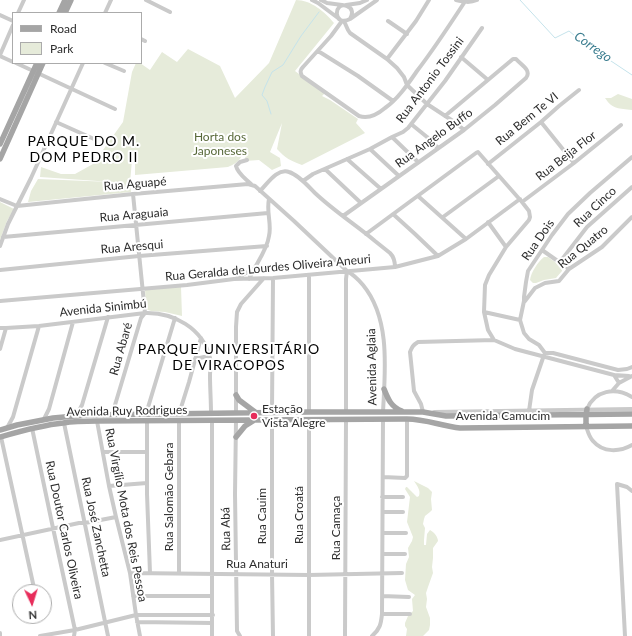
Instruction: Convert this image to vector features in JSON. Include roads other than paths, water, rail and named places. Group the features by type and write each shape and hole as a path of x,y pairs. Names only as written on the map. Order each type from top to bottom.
{"main road":[{"path":"59,12 65,0"},
{"path":"65,12 71,0"},
{"path":"0,158 36,72 37,64"},
{"path":"0,144 36,72 42,64"},
{"path":"384,389 388,400 392,405 407,416"},
{"path":"236,395 239,400 256,412"},
{"name":"Avenida Camucim","path":"256,412 383,412 460,428 632,426"},
{"name":"Avenida Ruy Rodrigues","path":"0,430 53,418 86,415 97,418 147,418 179,417 211,413 256,412"},
{"path":"309,412 309,419"},
{"path":"383,412 383,419"},
{"name":"Avenida Camucim","path":"256,420 383,419 423,412 446,416 586,412 632,414"},
{"path":"586,412 586,426"},
{"path":"211,413 212,420"},
{"path":"236,413 236,420"},
{"name":"Avenida Ruy Rodrigues","path":"1,437 32,428 112,415 147,418"},
{"name":"Avenida Ruy Rodrigues","path":"179,417 212,420 256,420"},
{"path":"236,437 245,426 256,420"}],"street":[{"path":"18,12 24,0"},
{"path":"105,12 111,0"},
{"path":"146,0 170,12"},
{"path":"312,0 343,21 350,34 387,59 397,68 404,77 407,85 427,104 464,130"},
{"path":"321,0 327,3 350,7 352,12 350,19"},
{"path":"338,18 337,10 340,6 360,3 367,0"},
{"path":"377,0 350,19 343,21 301,70 302,76 360,116 366,118 384,109 407,85 464,3"},
{"path":"387,59 407,34 430,0"},
{"path":"456,0 464,3 474,2 477,0"},
{"path":"0,15 12,21"},
{"path":"388,21 407,34"},
{"path":"12,27 0,56 12,61"},
{"name":"Rua Antonio Tossini","path":"303,181 313,174 370,149 403,132 445,81 482,28"},
{"path":"318,51 358,76 393,101"},
{"path":"445,116 488,80 461,57"},
{"name":"Rua Angelo Buffo","path":"344,216 464,130 495,106 526,78 529,73 514,59 488,80"},
{"path":"18,64 115,109"},
{"path":"0,246 83,64"},
{"path":"107,64 124,71"},
{"name":"Rua Bem Te VI","path":"488,164 541,122 578,90"},
{"path":"56,122 94,139"},
{"path":"541,122 574,163"},
{"path":"411,124 438,148"},
{"name":"Rua Beija Flor","path":"521,201 574,163 621,124"},
{"path":"392,137 418,162"},
{"path":"370,149 399,176"},
{"path":"366,234 477,152 521,201 530,214 529,220 506,248 489,275 485,285 484,312 488,330 494,340"},
{"name":"Rua Dois","path":"520,320 528,271 552,235 573,208 632,157"},
{"path":"347,159 380,189"},
{"path":"247,160 240,162 236,166 237,169 251,184 269,199 268,213 270,226 267,246 249,278"},
{"path":"627,161 632,166"},
{"path":"325,169 361,203"},
{"path":"260,191 277,173 290,172 303,181 316,194 390,254 395,260 395,267"},
{"path":"443,217 499,176"},
{"name":"Rua Aguapé","path":"0,199 17,206 251,184"},
{"name":"Rua Cinco","path":"560,262 586,227 632,187"},
{"name":"Rua Abaré","path":"112,415 140,318 145,313 133,194"},
{"path":"418,196 466,239"},
{"name":"Avenida Aglaia","path":"269,199 347,271 353,274 368,292 376,307 382,325 384,341 383,412"},
{"name":"Rua Geralda de Lourdes Oliveira Aneuri","path":"0,301 187,285 234,279 273,278 395,267 438,256 466,239 488,222 521,201"},
{"name":"Rua Araguaia","path":"3,237 268,213"},
{"path":"393,214 438,256"},
{"name":"Rua Quatro","path":"535,288 545,283 559,281 569,269 602,247 632,217"},
{"path":"488,222 506,248"},
{"name":"Rua Aresqui","path":"0,270 139,256 267,246"},
{"path":"542,250 569,269"},
{"path":"234,279 254,268"},
{"path":"346,412 347,271"},
{"path":"309,275 309,412"},
{"path":"236,413 237,312 241,304 264,278"},
{"path":"272,412 273,278"},
{"path":"524,301 535,288 529,286 526,282"},
{"path":"484,312 520,320 524,333 545,353 553,353 618,370 632,367"},
{"name":"Avenida Sinimbú","path":"0,328 39,326 145,313 175,318 189,326 201,338 205,345 210,359 211,413"},
{"path":"76,416 82,405 108,317"},
{"path":"150,573 147,483 147,418 175,318"},
{"path":"44,420 49,409 73,322"},
{"path":"7,428 13,417 39,326"},
{"path":"0,349 6,328"},
{"name":"Rua Salomão Gebara","path":"179,574 179,417 201,338"},
{"path":"423,412 421,404 414,391 410,352 414,344 418,342 494,340 515,350 614,375 631,376"},
{"path":"529,411 532,390 545,353"},
{"path":"195,358 204,357 210,359"},
{"path":"614,375 619,383"},
{"path":"612,391 619,383 631,376"},
{"path":"586,412 594,398 606,392 619,391 632,397"},
{"path":"82,405 86,415"},
{"path":"49,409 53,418"},
{"name":"Avenida Camucim","path":"423,412 586,412 632,409"},
{"path":"383,477 405,478 407,476 407,416"},
{"path":"13,417 17,425"},
{"name":"Rua Virgílio Mota dos Reis Pessoa","path":"97,418 109,486 130,573 140,636"},
{"name":"Rua Croatá","path":"309,419 309,636"},
{"name":"Avenida Aglaia","path":"372,636 377,632 381,625 382,614 383,419"},
{"path":"212,420 212,636"},
{"name":"Rua Abá","path":"236,420 237,636"},
{"name":"Rua Cauim","path":"272,420 273,636"},
{"name":"Rua Camaça","path":"345,636 346,420"},
{"name":"Rua José Zanchetta","path":"64,423 108,636"},
{"path":"586,426 588,435 593,442 601,448 622,450 632,445"},
{"name":"Rua Doutor Carlos Oliveira","path":"32,428 75,630 74,636"},
{"path":"1,437 33,584"},
{"path":"103,452 147,452"},
{"path":"109,486 147,483"},
{"path":"625,636 616,484 627,488 632,492"},
{"path":"382,497 403,497"},
{"path":"383,512 404,512"},
{"path":"0,540 53,528 116,517"},
{"path":"383,533 406,533"},
{"path":"383,554 405,554"},
{"name":"Rua Anaturi","path":"130,573 237,575 346,575 402,573"},
{"path":"133,596 212,596"},
{"path":"382,596 409,597"},
{"path":"382,614 410,614"},
{"path":"40,636 75,630 136,615 212,615"},
{"path":"137,622 212,623"},
{"path":"237,631 240,636"}],"waterway":[{"name":"Corrego","path":"520,0 555,38 569,31 581,41 632,75"},
{"path":"271,114 267,101 262,95 272,72 283,65 301,36 319,12"}],"place":[{"name":"Estação Vista Alegre","path":"254,416"}],"district":[{"name":"PARQUE DO M. DOM PEDRO II","path":"84,150"},
{"name":"PARQUE UNIVERSITÁRIO DE VIRACOPOS","path":"229,358"}],"park label":[{"name":"Horta dos Japoneses","path":"220,144"}]}
